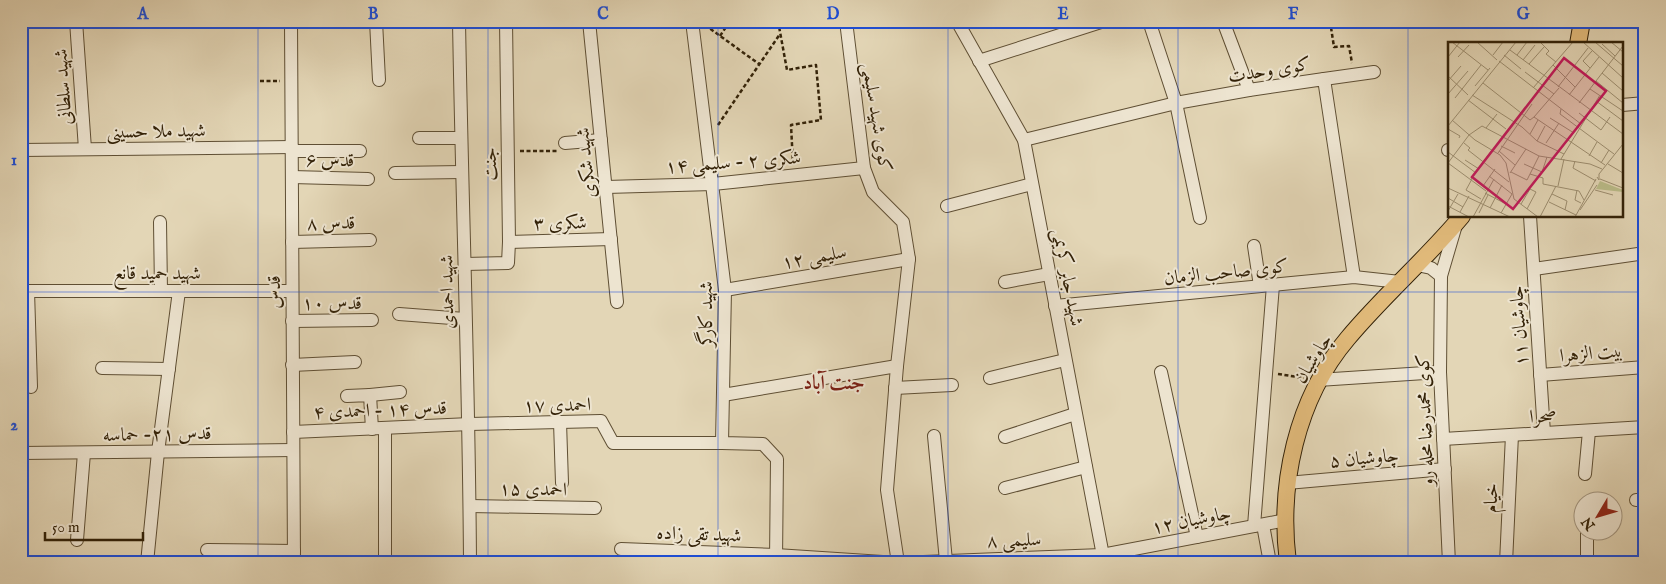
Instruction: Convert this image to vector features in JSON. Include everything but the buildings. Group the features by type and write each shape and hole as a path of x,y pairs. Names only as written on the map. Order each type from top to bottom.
{"main road":[{"path":"1578,42 1582,21"},
{"name":"چاوشیان","path":"1288,563 1287,483 1296,438 1318,380 1346,340 1459,219"}],"street":[{"name":"شهید سلطانی","path":"76,21 85,150"},
{"name":"قدس","path":"291,21 294,557"},
{"path":"376,21 380,80"},
{"name":"شهید احمدی","path":"459,21 465,319 470,424 470,563"},
{"name":"جنت","path":"465,264 508,262 506,21"},
{"name":"شهید شکری","path":"589,21 617,302"},
{"name":"شهید کارگر","path":"692,21 725,290 722,444"},
{"name":"کوی شهید سلیمی","path":"846,21 864,168 873,192 903,222 909,259 897,366 887,490 898,563"},
{"name":"شهید جابر کریمی","path":"956,21 1024,140 1103,559"},
{"path":"979,61 1104,21"},
{"path":"1149,21 1176,103 1200,218"},
{"path":"1223,21 1249,90"},
{"path":"1324,79 1374,72"},
{"name":"کوی وحدت","path":"1024,140 1176,103 1324,79 1354,277"},
{"path":"1624,105 1645,102"},
{"path":"419,138 461,138"},
{"path":"565,142 601,140"},
{"name":"شهید ملا حسینی","path":"21,150 292,149 360,151"},
{"name":"شکری ۲ - سلیمی ۱۴","path":"606,187 713,184 864,168"},
{"path":"395,173 462,172"},
{"name":"قدس ۶","path":"292,177 368,178"},
{"path":"947,206 1032,184"},
{"name":"چاوشیان ۱۱","path":"1530,218 1544,433"},
{"name":"کوی محمدرضا محله رو","path":"1449,563 1440,372 1441,276 1459,219"},
{"path":"160,222 161,291"},
{"name":"شکری ۳","path":"509,242 611,239"},
{"name":"قدس ۸","path":"292,242 370,240"},
{"path":"1254,246 1260,286"},
{"path":"1534,269 1645,253"},
{"name":"سلیمی ۱۲","path":"725,290 909,259"},
{"path":"1418,265 1431,268 1441,276"},
{"path":"1005,282 1049,274"},
{"name":"کوی صاحب الزمان","path":"1055,306 1354,277 1400,282"},
{"path":"1270,563 1258,526 1266,372 1273,285"},
{"path":"25,291 31,387"},
{"name":"شهید حمید قانع","path":"25,291 292,291"},
{"path":"147,563 158,452 179,291"},
{"path":"399,314 465,319"},
{"name":"قدس ۱۰","path":"292,321 372,320"},
{"path":"990,378 1065,360"},
{"path":"292,366 355,362"},
{"path":"723,395 897,366"},
{"name":"بیت الزهرا","path":"1540,375 1645,367"},
{"path":"102,368 168,368"},
{"path":"1161,372 1197,537"},
{"path":"1318,380 1440,372"},
{"path":"895,388 952,385"},
{"path":"347,396 400,392"},
{"path":"370,395 372,428"},
{"path":"1006,438 1076,414"},
{"name":"احمدی ۱۷","path":"470,424 601,421 613,443 722,444"},
{"path":"560,422 562,482"},
{"name":"قدس ۱۴ - احمدی ۴","path":"293,432 470,424"},
{"name":"صحرا","path":"1443,439 1645,427"},
{"path":"385,428 385,563"},
{"path":"1585,474 1589,431"},
{"name":"خیام","path":"1506,563 1512,435"},
{"path":"934,436 946,561"},
{"path":"722,444 763,444 777,459 776,559"},
{"name":"قدس ۲۱- حماسه","path":"21,453 293,450"},
{"path":"77,540 84,452"},
{"path":"1004,488 1086,467"},
{"name":"چاوشیان ۵","path":"1287,483 1444,469"},
{"name":"احمدی ۱۵","path":"470,506 595,508"},
{"name":"چاوشیان ۱۲","path":"1103,559 1197,537 1286,520"},
{"path":"1587,542 1587,563"},
{"name":"شهید تقی زاده","path":"621,549 655,556 776,559"},
{"path":"207,550 294,557"},
{"name":"سلیمی ۸","path":"776,559 898,563 1103,559"}],"path":[{"path":"700,21 759,64"},
{"path":"720,36 730,21"},
{"path":"778,21 787,70 816,65 822,120 791,125 794,176"},
{"path":"1330,21 1334,46 1349,46 1353,75"},
{"path":"707,140 780,34"},
{"path":"260,81 291,81"},
{"path":"508,151 565,151 565,142"},
{"path":"1266,372 1318,380"}],"district":[{"name":"جنت آباد","path":"834,382"}]}
